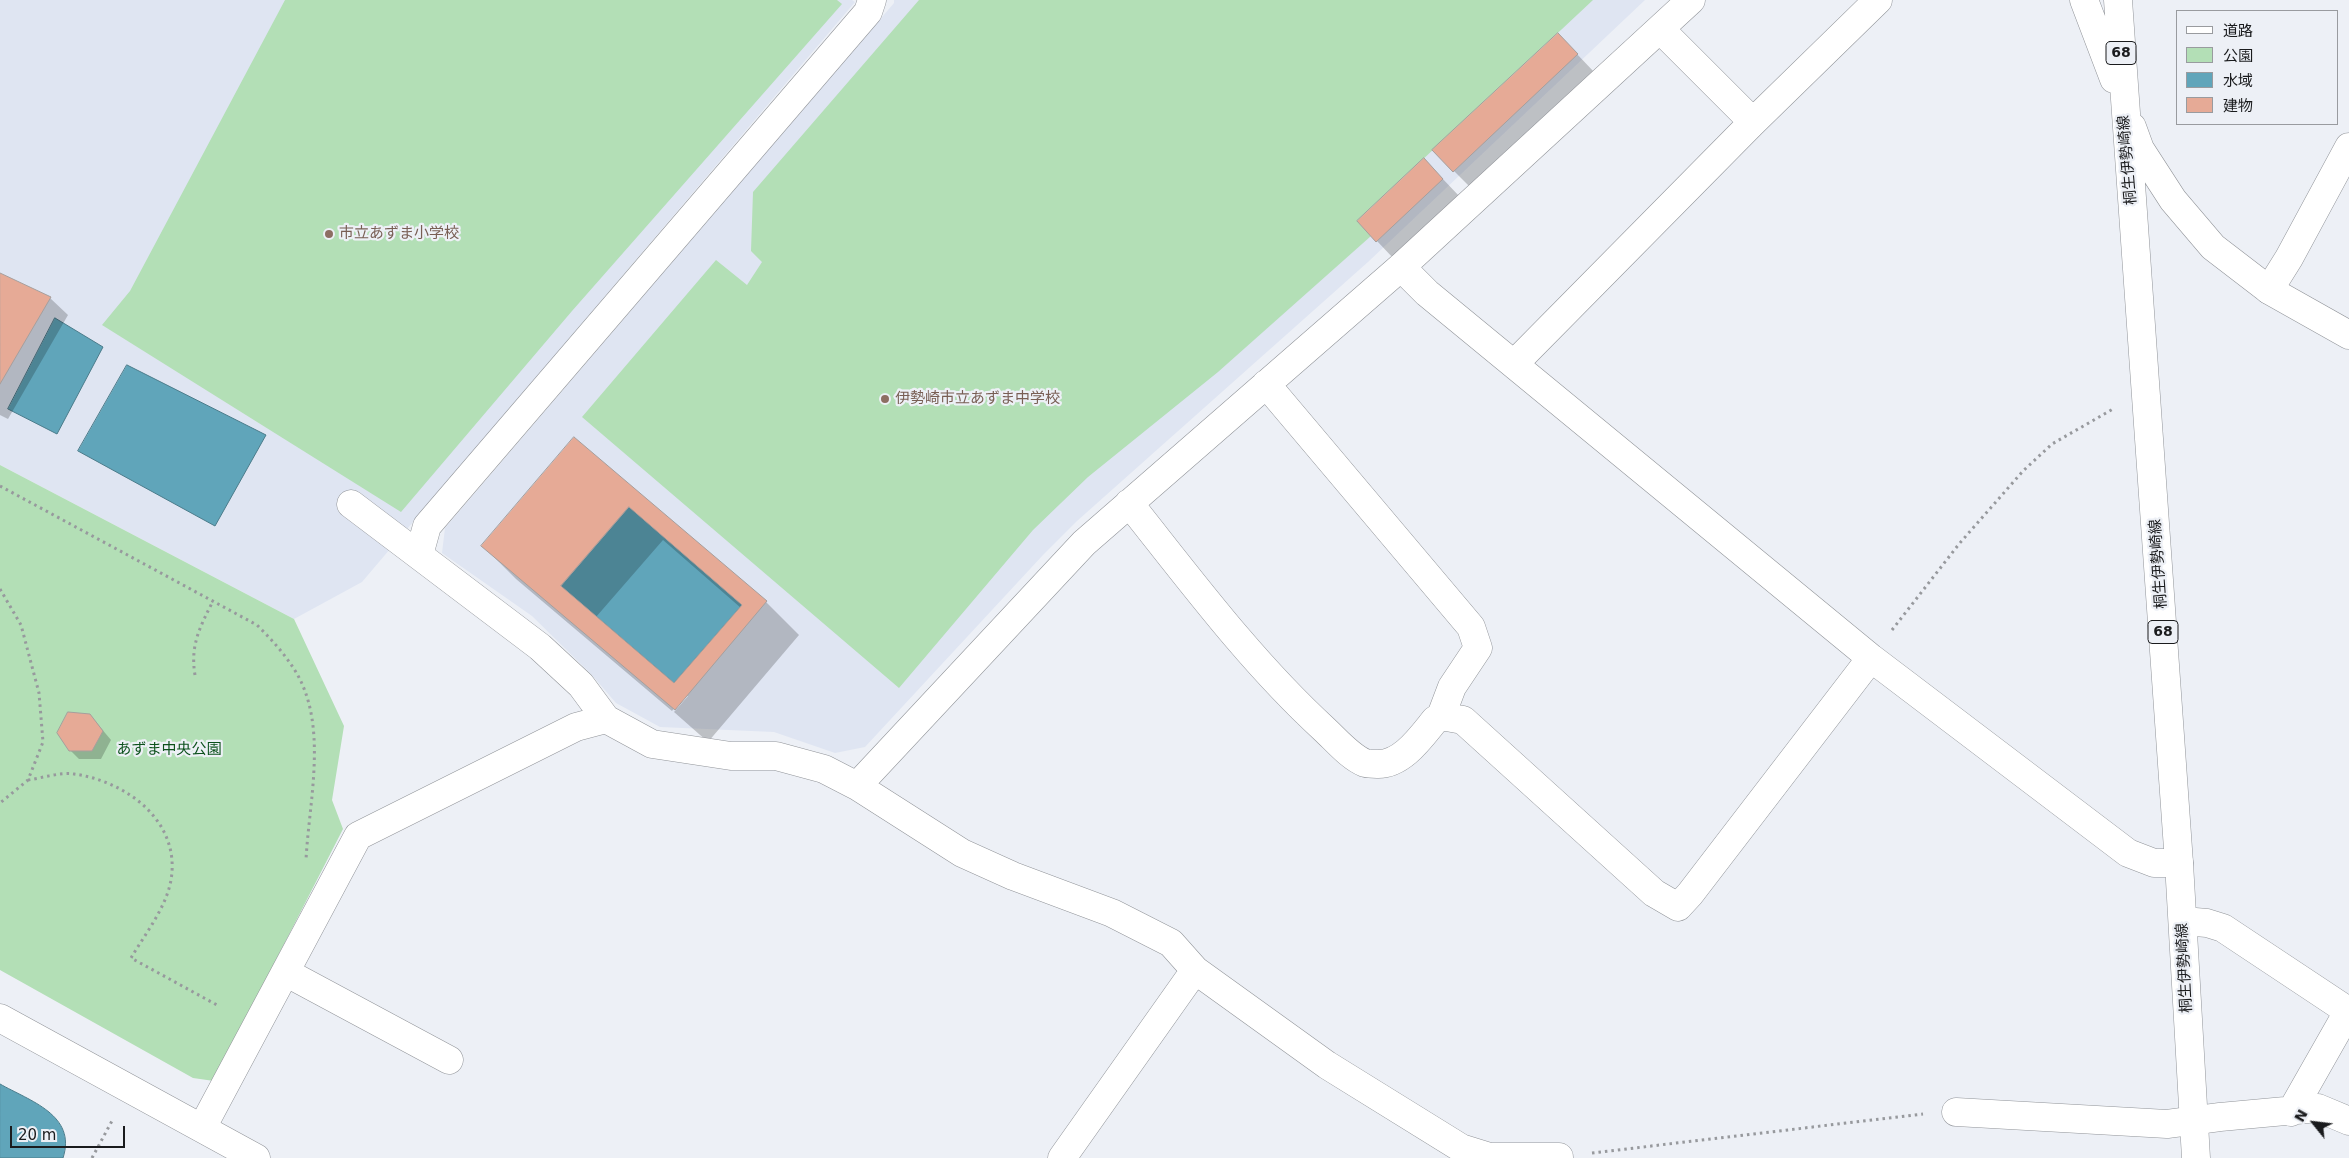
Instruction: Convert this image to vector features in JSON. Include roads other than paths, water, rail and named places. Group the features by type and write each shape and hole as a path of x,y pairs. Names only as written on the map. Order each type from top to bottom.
{"street":[{"path":"419,555 427,526 868,12 872,0"},
{"path":"857,786 1084,543 1401,267 1691,0"},
{"path":"1514,364 1753,122 1878,0"},
{"path":"2084,0 2140,149 2172,200 2213,247 2269,290 2349,335"},
{"name":"桐生伊勢崎線","path":"2118,0 2124,106 2148,402 2183,921 2196,1158"},
{"path":"1660,29 1753,122"},
{"path":"2269,290 2289,258 2349,147"},
{"path":"1401,267 1427,293 1871,658 2128,853 2154,863 2179,863"},
{"path":"1266,384 1471,627 1478,648 1452,687 1452,718"},
{"path":"1129,503 1218,616 1253,656 1303,710 1351,753 1365,763 1379,764 1392,761 1402,756 1435,720 1452,718 1654,893 1678,907 1690,894 1871,658"},
{"path":"351,504 540,648 582,685 606,719 652,744 732,756 776,756 824,769 857,786 962,853 1013,876 1112,913 1171,943 1196,970 1327,1065 1461,1148 1490,1157 1559,1157"},
{"path":"202,1128 287,973 358,836 576,727 606,719"},
{"path":"2183,921 2207,923 2223,928 2349,1011 2291,1112"},
{"path":"1062,1158 1196,970"},
{"path":"287,973 449,1060"},
{"path":"0,1018 256,1158"},
{"path":"1956,1112 2167,1124 2318,1108 2349,1121"}],"water":[{"path":"55,318 103,347 57,434 8,409"},
{"path":"127,365 266,435 215,526 78,451"},
{"path":"629,507 742,605 674,683 561,586"},
{"path":"0,1084 37,1104 57,1120 63,1131 66,1143 63,1158 0,1158"}],"place":[{"name":"市立あずま小学校","path":"329,234"},
{"name":"伊勢崎市立あずま中学校","path":"885,399"}],"park label":[{"name":"あずま中央公園","path":"169,750"}]}
